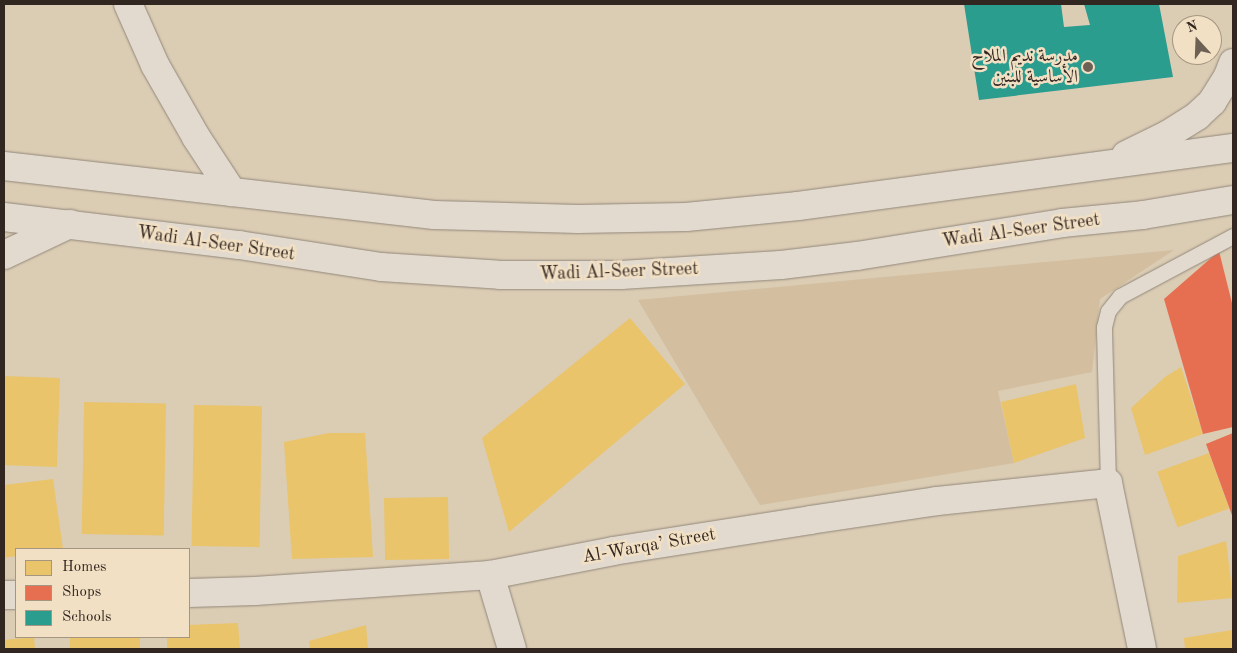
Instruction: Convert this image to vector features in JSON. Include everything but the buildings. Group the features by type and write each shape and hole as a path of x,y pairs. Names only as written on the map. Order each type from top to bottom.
{"main road":[{"path":"128,4 155,65 196,137 232,192"},
{"path":"1107,164 1167,135 1197,116 1212,102 1228,76 1233,63"},
{"path":"4,166 434,215 578,220 686,218 950,187 1233,148"},
{"name":"Wadi Al-Seer Street","path":"4,218 70,224 239,246 380,267 500,275 621,275 781,265 847,257 1062,223 1143,215 1233,200"},
{"path":"4,255 70,224"},
{"path":"1108,483 1142,649"},
{"name":"Al-Warqa’ Street","path":"190,592 254,591 490,575 614,551 937,501 1108,483"},
{"path":"490,575 512,649"}],"lane":[{"path":"1108,483 1104,327 1108,311 1120,296 1233,236"}],"shaded area":[{"path":"1174,250 1100,299 1092,372 998,391 1014,463 760,505 638,300"}],"place":[{"name":"مدرسة نديم الملاح الأساسية للبنين","path":"1088,67"}]}
